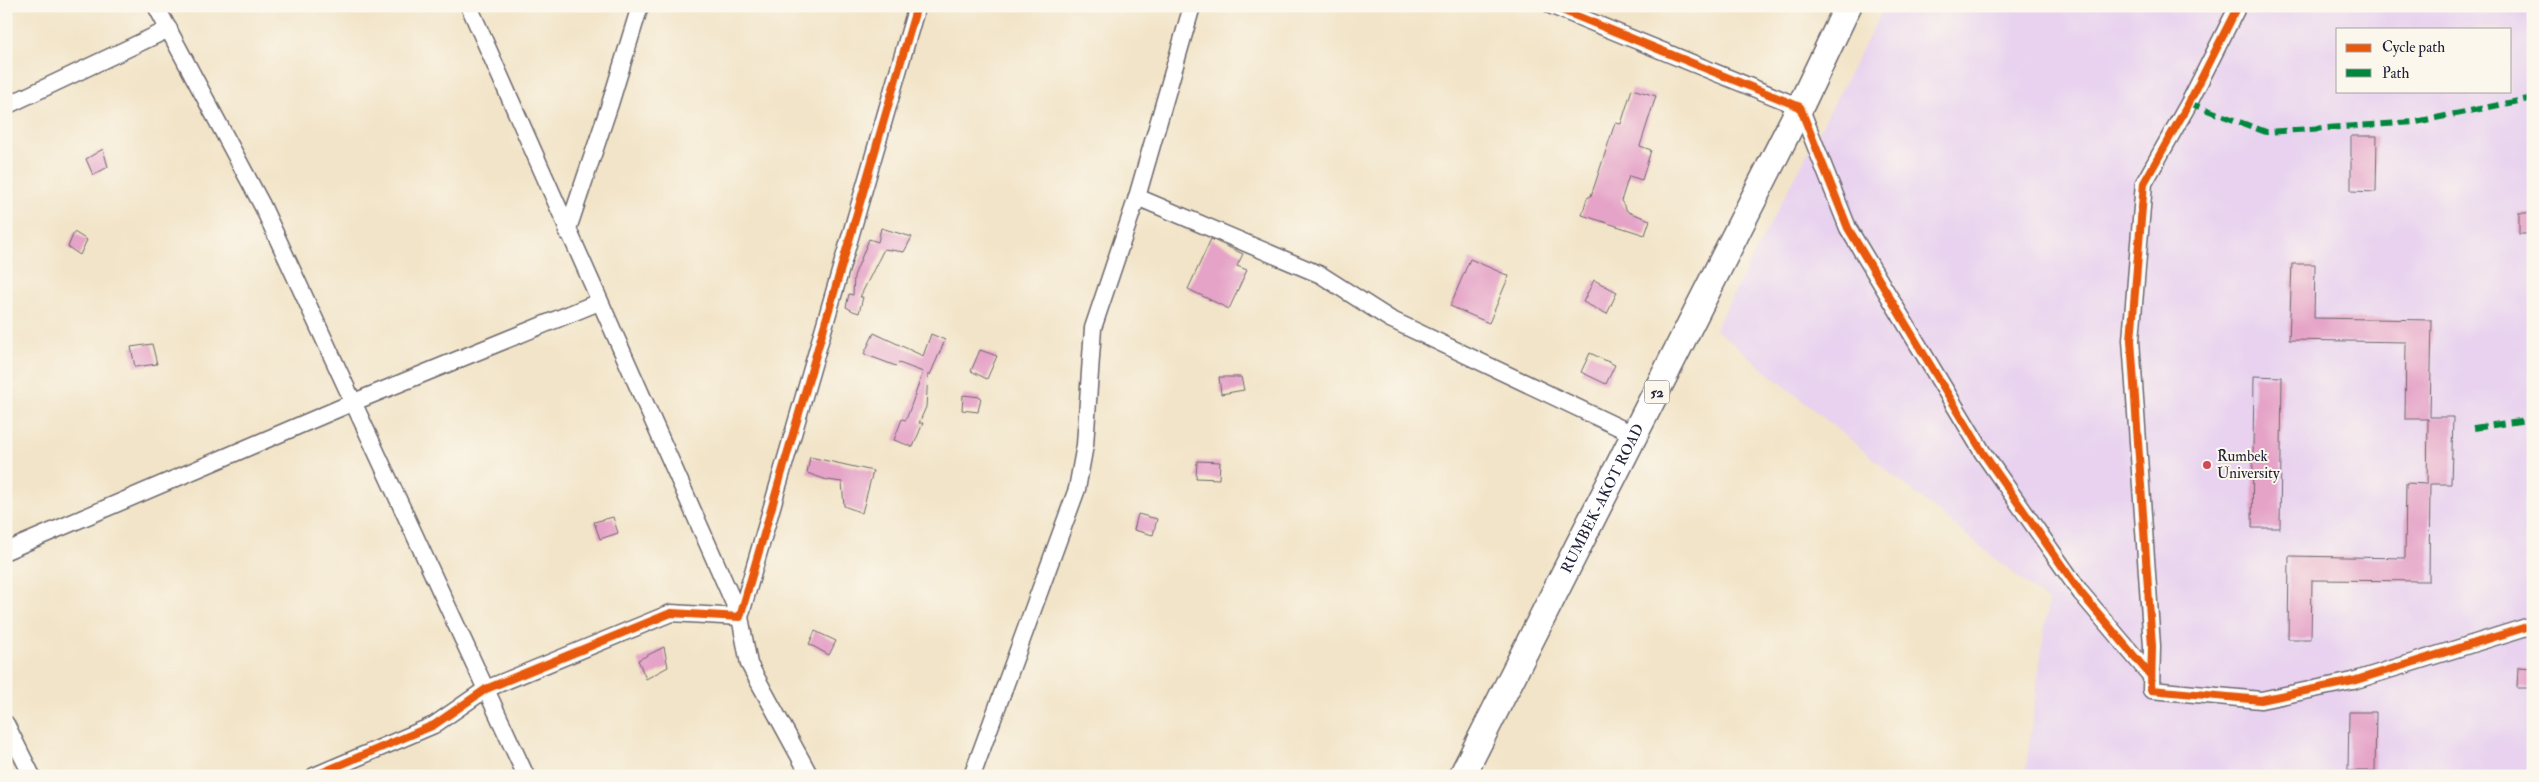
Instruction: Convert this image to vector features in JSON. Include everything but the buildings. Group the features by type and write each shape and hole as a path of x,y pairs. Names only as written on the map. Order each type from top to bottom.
{"main road":[{"name":"RUMBEK-AKOT ROAD","path":"1462,776 1800,106 1848,6"}],"street":[{"path":"156,6 262,205 526,776"},
{"path":"469,6 567,232 740,617 748,664 810,776"},
{"path":"567,232 610,104 640,6"},
{"path":"740,617 917,6"},
{"path":"972,776 1077,489 1085,445 1093,328 1137,197 1192,6"},
{"path":"1552,6 1800,106 1848,228 1983,453 2081,593 2151,676"},
{"path":"2238,6 2189,103 2144,183 2131,340 2152,646 2151,690 2262,700 2353,681 2533,625"},
{"path":"6,106 169,28"},
{"path":"1137,197 1321,275 1390,319 1635,435"},
{"path":"6,551 354,402 599,302"},
{"path":"314,776 434,725 486,689 671,613 740,617"},
{"path":"6,724 32,776"}],"shaded area":[{"name":"Rumbek University","path":"1885,6 2533,6 2533,776 2025,776 2048,602 1715,329"}],"marked path":[{"path":"2189,103 2266,132 2416,122 2533,98"},
{"path":"2474,428 2533,419"}],"cycle path":[{"path":"314,776 434,725 486,689 671,613 740,617 917,6"},
{"path":"1552,6 1800,107 1848,228 1983,453 2081,593 2151,676"},
{"path":"2238,6 2189,103 2144,183 2131,340 2152,646 2151,690 2261,700 2353,681 2533,625"}],"place":[{"name":"Rumbek University","path":"2207,465"}]}
